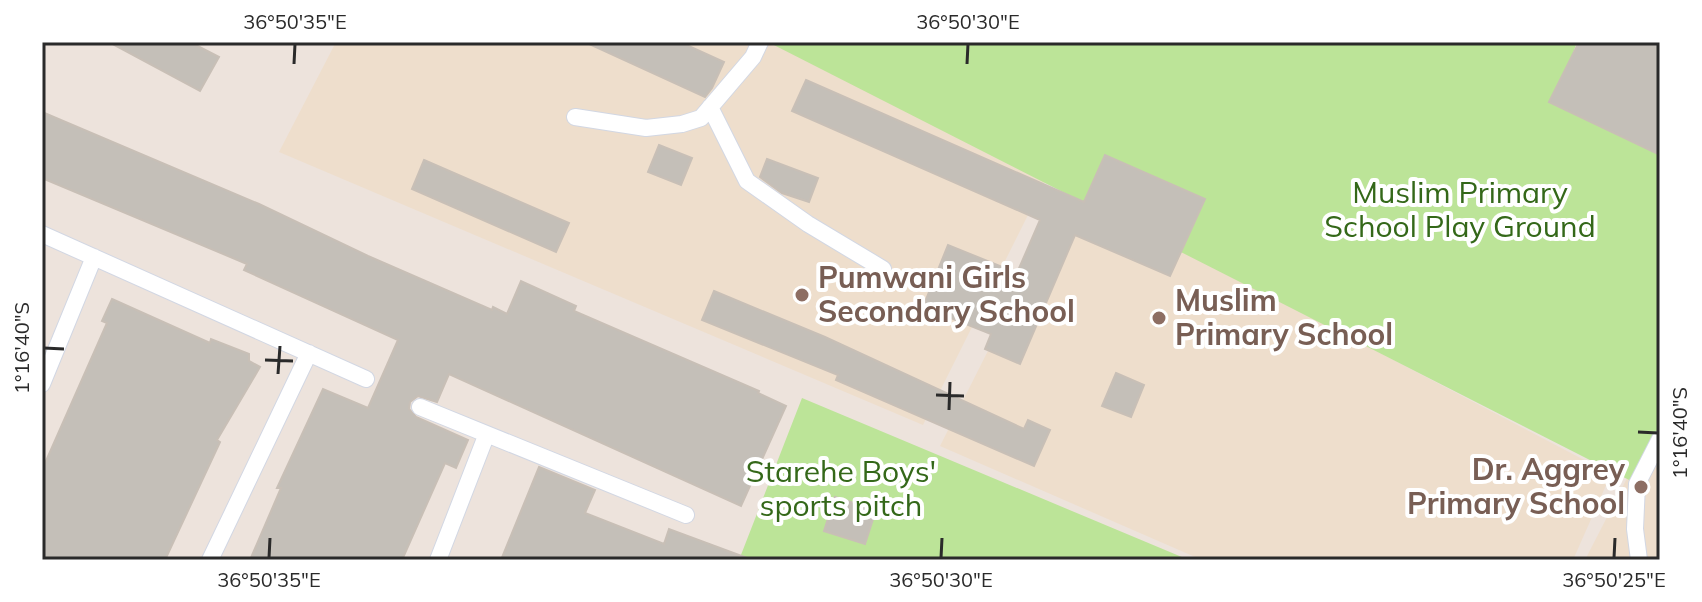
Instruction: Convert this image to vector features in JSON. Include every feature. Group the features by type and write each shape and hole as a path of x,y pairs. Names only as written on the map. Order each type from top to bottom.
{"lane":[{"path":"575,117 646,128 682,124 701,118 753,57 760,42"},
{"path":"710,107 747,181 808,224 883,269"},
{"path":"42,234 366,379"},
{"path":"42,384 94,257"},
{"path":"210,560 309,353"},
{"path":"420,407 686,515"},
{"path":"438,560 486,436"},
{"path":"1639,560 1635,529 1637,484 1660,439"}],"shaded area":[{"name":"Pumwani Girls Secondary School","path":"336,42 794,42 1053,165 923,425 279,152"},
{"name":"Muslim Primary School","path":"1069,190 1611,474 1573,560 1202,560 940,446"},
{"name":"Dr. Aggrey Primary School","path":"1660,414 1660,560 1585,560"}],"green space":[{"name":"Muslim Primary School Play Ground","path":"768,42 1577,42 1563,81 1660,136 1660,439 1637,484"},
{"name":"Starehe Boys' sports pitch","path":"802,398 1189,560 739,560"}],"building":[{"path":"109,42 190,42 219,57 200,91"},
{"path":"585,42 680,42 724,62 705,97"},
{"path":"1579,42 1660,42 1660,155 1549,102"},
{"path":"806,80 1084,202 1105,155 1205,199 1170,276 1075,235 1020,364 985,349 991,334 923,307 948,245 1017,273 1040,220 792,111"},
{"path":"42,112 259,204 492,310 493,307 507,314 521,281 576,306 574,311 759,391 786,406 741,506 449,374 437,402 418,396 410,402 409,409 416,417 468,440 456,468 445,463 402,560 250,560 281,488 277,488 323,389 368,408 398,340 244,270 247,264 42,178"},
{"path":"659,145 692,158 681,185 648,172"},
{"path":"767,159 818,178 809,202 782,193 760,177"},
{"path":"424,160 569,223 556,252 412,189"},
{"path":"714,291 825,337 1024,429 1028,420 1050,430 1034,466 836,380 838,375 702,320"},
{"path":"112,299 210,343 211,339 249,354 249,361 260,367 217,440 220,442 165,560 42,560 42,470 107,323 102,321"},
{"path":"1116,373 1144,385 1131,417 1102,406"},
{"path":"539,467 595,490 585,513 664,544 669,529 747,560 501,560"},
{"path":"835,497 876,510 865,544 824,531"}],"place":[{"name":"Pumwani Girls Secondary School","path":"802,295"},
{"name":"Muslim Primary School","path":"1159,318"},
{"name":"Dr. Aggrey Primary School","path":"1641,487"}]}
